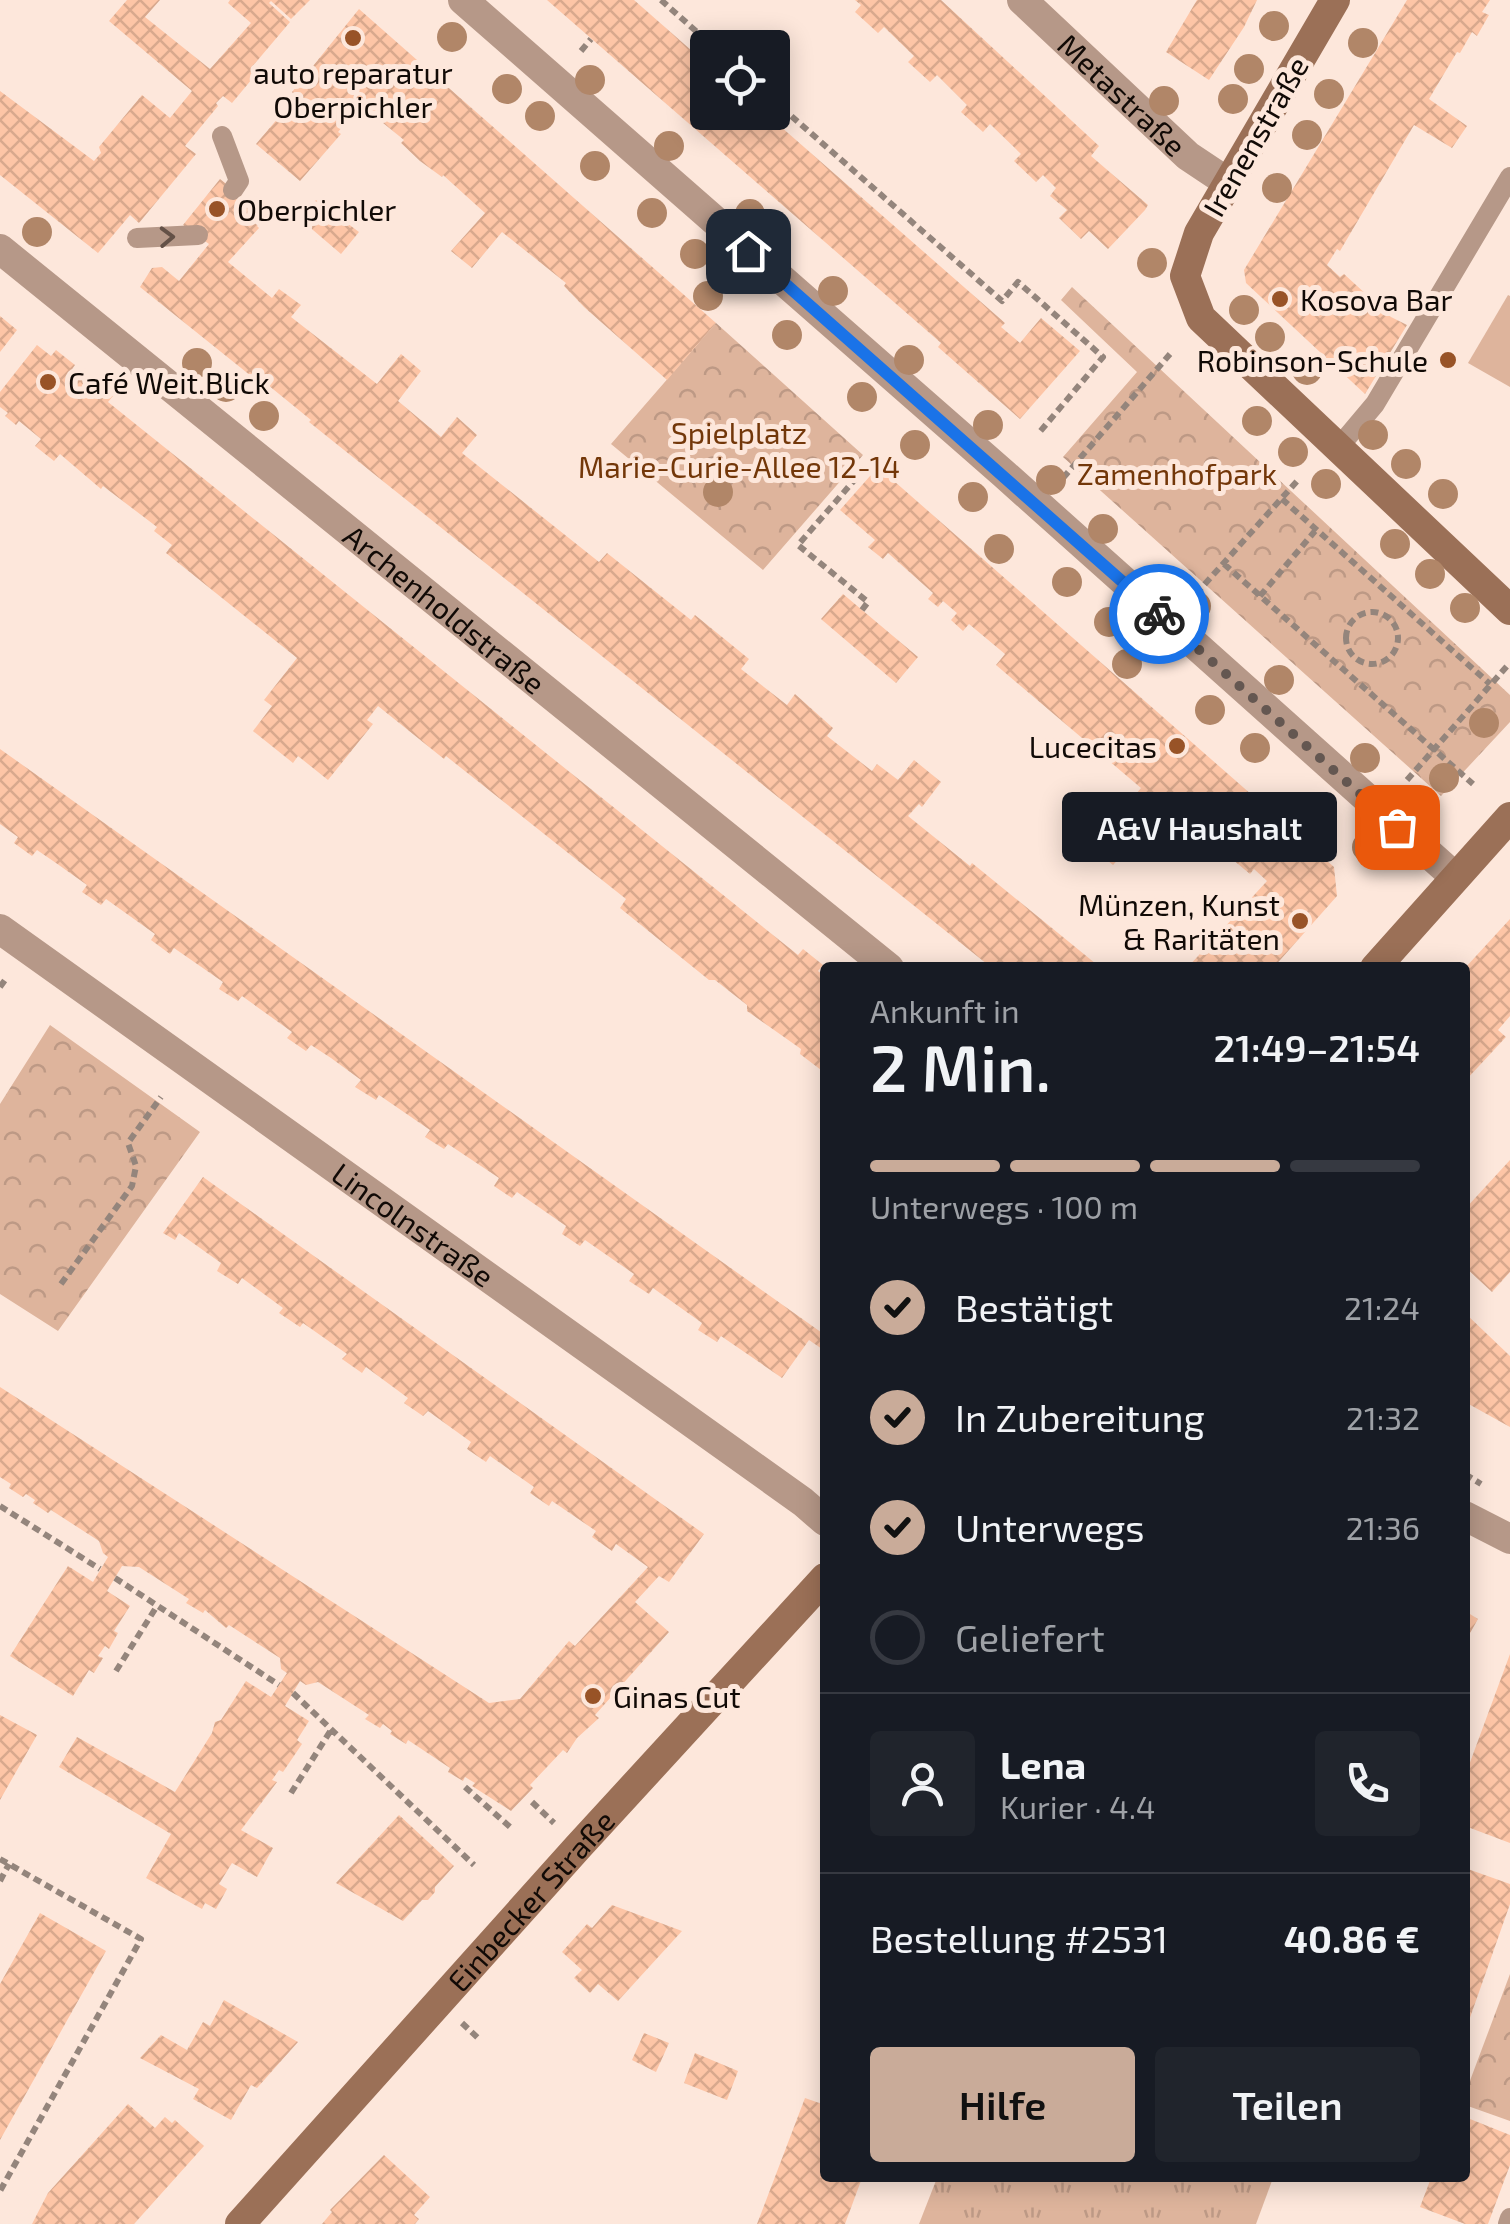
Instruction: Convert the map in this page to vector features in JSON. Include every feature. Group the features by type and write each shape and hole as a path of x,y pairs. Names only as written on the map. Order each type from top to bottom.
{"street":[{"path":"463,0 1004,474 1455,877"},
{"name":"Metastraße","path":"1022,0 1188,156 1227,182"},
{"name":"Irenenstraße","path":"1335,0 1199,233 1185,276 1201,318 1338,448"},
{"name":"Archenholdstraße","path":"0,248 883,962"},
{"path":"1338,448 1510,610"},
{"path":"1380,962 1510,817"},
{"name":"Lincolnstraße","path":"0,929 820,1518"},
{"path":"1470,1519 1510,1540"},
{"name":"Einbecker Straße","path":"240,2224 820,1583"}],"lane":[{"path":"222,136 240,181 233,190"},
{"path":"1338,448 1375,404 1510,177"},
{"path":"137,238 198,235"}],"path":[{"path":"661,0 694,30"},
{"path":"581,51 591,39"},
{"path":"790,115 1002,302 1018,282 1103,357 1038,434"},
{"path":"1063,478 1170,354"},
{"path":"862,610 868,602 798,545 871,461"},
{"path":"1196,594 1298,480"},
{"path":"1282,499 1490,684"},
{"path":"1260,596 1315,531"},
{"path":"1224,564 1472,784"},
{"path":"1388,618 1399,604"},
{"path":"1369,612 1388,618 1398,635 1392,654 1375,664 1356,659 1346,642 1352,622 1369,612"},
{"path":"1344,671 1356,659"},
{"path":"1407,780 1508,665"},
{"path":"61,1284 132,1186 136,1166 128,1143 161,1098"},
{"path":"0,1506 100,1570"},
{"path":"114,1578 279,1685"},
{"path":"116,1671 157,1606"},
{"path":"293,1693 474,1865"},
{"path":"291,1792 332,1730"},
{"path":"465,1787 510,1827"},
{"path":"532,1802 562,1830"},
{"path":"0,1859 141,1940 0,2191"},
{"path":"0,1880 10,1864"},
{"path":"460,2022 479,2039"}],"green space":[{"name":"Zamenhofpark","path":"1072,287 1510,695 1510,722 1441,796 1063,457 1137,372 1061,300"},
{"path":"1510,296 1510,387 1468,363"},
{"name":"Spielplatz Marie-Curie-Allee 12-14","path":"716,323 863,455 763,570 611,444"},
{"path":"50,1025 200,1132 58,1331 0,1294 0,1104"},
{"path":"1510,1974 1510,2121 1470,2107 1470,2081"},
{"path":"935,2182 1272,2182 1256,2224 919,2224"}],"building":[{"path":"127,0 160,0 145,17 210,69 251,23 228,3 230,0 310,0 291,19 269,3 290,22 251,68 257,73 232,103 223,96 216,103 218,106 185,146 196,154 139,223 130,215 98,253 0,175 0,91 94,161 101,153 99,147 142,95 170,118 192,91 109,21"},
{"path":"547,0 634,0 690,49 690,124"},
{"path":"855,0 941,0 1099,146 1091,156 1148,205 1145,210 1108,249 1089,231 1081,239 1059,218 1067,210 1050,196 1056,188 1043,175 1036,182 1014,161 1021,154 990,124 983,132 961,112 967,105 937,75 930,82 908,62 914,56 884,27 878,33 855,12 861,5"},
{"path":"1197,0 1257,0 1209,80 1166,52"},
{"path":"1407,0 1490,0 1482,12 1489,15 1477,36 1472,32 1457,52 1429,99 1467,126 1452,148 1414,125 1340,251 1337,249 1327,265 1340,277 1344,274 1391,317 1407,325 1365,394 1246,283 1244,270"},
{"path":"359,9 716,323 667,380 584,307 564,286 566,283 502,232 472,268 451,251 485,213 443,175 420,161 401,143 404,140 361,105 300,181 256,144 296,97 292,92"},
{"path":"696,130 785,130 1005,323 1001,327 1020,343 1041,318 1080,351 1020,419 938,347 941,343"},
{"path":"220,179 266,215 228,262 272,298 279,289 301,305 291,317 377,384 401,354 421,371 398,401 441,437 457,417 477,435 462,453 599,562 607,553 691,620 695,615 749,659 741,669 787,705 795,694 833,728 827,736 872,771 877,764 898,780 914,760 941,782 922,807 919,804 908,816 1094,962 984,962 309,422 268,385 266,388 140,287 152,268 162,267 179,281 209,244 183,225"},
{"path":"316,200 359,232 341,254 299,218"},
{"path":"0,316 17,330 0,352"},
{"path":"37,345 51,356 56,350 75,365 70,372 80,379 85,373 113,396 108,402 798,955 803,949 820,963 820,1069 800,1054 801,1049 747,1011 747,1005 715,980 709,980 620,908 626,899 378,706 367,720 373,724 328,780 298,756 293,763 253,731 272,706 264,700 297,658 166,553 172,545 154,531 157,527 103,486 101,489 60,454 54,461 35,446 41,439 19,421 16,425 5,416 8,413 0,407 0,392"},
{"path":"878,467 1334,867 1337,896 1278,962 1193,962 1267,881 1254,869 1250,874 1212,846 1168,803 1113,865 1091,847 1141,788 996,665 1005,654 969,624 963,631 951,620 957,613 943,601 938,607 928,599 933,593 888,553 883,559 868,547 875,540 840,510"},
{"path":"843,594 918,657 896,683 821,619"},
{"path":"0,749 820,1331 820,1348 809,1340 782,1378 721,1336 717,1342 698,1330 702,1323 653,1288 649,1294 629,1281 634,1274 585,1240 580,1246 562,1234 566,1226 517,1192 512,1198 494,1186 499,1178 448,1144 444,1149 425,1137 430,1130 379,1095 376,1100 355,1087 361,1080 311,1045 306,1051 287,1038 292,1032 242,996 238,1001 219,989 223,982 174,948 170,954 151,940 155,934 106,899 101,905 82,892 87,885 37,850 32,856 14,843 18,837 0,824"},
{"path":"1510,919 1510,1016 1498,1030 1506,1037 1470,1076 1470,963"},
{"path":"1510,1160 1510,1272 1492,1292 1470,1272 1470,1204"},
{"path":"203,1177 704,1534 669,1582 659,1576 635,1602 669,1632 595,1715 599,1718 567,1753 563,1750 511,1811 472,1786 475,1783 448,1772 450,1768 408,1740 406,1744 390,1734 392,1731 383,1724 380,1728 365,1719 369,1715 318,1682 306,1685 300,1681 285,1706 309,1721 297,1740 302,1744 283,1772 279,1770 272,1780 277,1782 241,1830 273,1848 257,1877 232,1863 219,1884 227,1889 216,1909 205,1903 202,1909 146,1878 171,1834 59,1767 77,1737 175,1792 215,1722 221,1720 246,1681 271,1697 287,1673 281,1669 280,1658 229,1625 226,1628 205,1610 203,1613 186,1603 189,1599 139,1567 122,1566 107,1591 130,1606 114,1631 118,1633 109,1649 105,1646 98,1656 103,1658 94,1673 89,1670 73,1696 10,1656 68,1566 93,1582 108,1557 99,1541 51,1510 48,1513 26,1494 23,1497 9,1488 11,1484 0,1477 0,1387 489,1703 520,1699 569,1641 575,1646 648,1567 616,1544 612,1551 592,1537 596,1531 552,1501 549,1506 530,1493 534,1487 490,1456 486,1462 467,1449 471,1442 428,1411 423,1416 404,1403 408,1398 366,1367 362,1373 342,1359 347,1354 303,1323 300,1327 279,1313 283,1308 242,1278 238,1284 217,1271 221,1263 179,1233 175,1240 163,1233"},
{"path":"1470,1318 1510,1356 1510,1427 1470,1405"},
{"path":"1470,1614 1478,1619 1470,1633"},
{"path":"1510,1654 1510,1843 1470,1828 1470,1762"},
{"path":"0,1715 37,1735 0,1800"},
{"path":"399,1815 454,1866 428,1900 422,1900 403,1921 336,1883"},
{"path":"1470,1870 1510,1884 1510,1904 1470,2018"},
{"path":"612,1905 682,1931 618,2001 598,1984 590,1993 574,1978 582,1970 562,1952 587,1924 592,1928"},
{"path":"40,1913 106,1951 0,2140 0,1984"},
{"path":"224,2000 298,2042 257,2088 251,2085 231,2120 193,2099 199,2089 140,2058 161,2035 187,2050 203,2022 210,2026"},
{"path":"644,2033 669,2043 656,2072 632,2060"},
{"path":"695,2053 738,2071 727,2100 684,2083"},
{"path":"805,2098 820,2103 820,2182 861,2182 845,2224 757,2224"},
{"path":"128,2104 155,2128 165,2117 172,2123 175,2120 204,2146 134,2224 32,2224 48,2193"},
{"path":"1470,2119 1510,2135 1510,2165 1488,2224 1465,2224 1420,2207 1429,2182 1470,2182"},
{"path":"384,2155 430,2197 414,2215 419,2219 415,2224 322,2224 330,2210"}],"way so far":[{"path":"1159,614 1397,827"}],"place":[{"name":"auto reparatur Oberpichler","path":"353,38"},
{"name":"Oberpichler","path":"217,209"},
{"name":"Kosova Bar","path":"1280,299"},
{"name":"Robinson-Schule","path":"1448,360"},
{"name":"Café Weit.Blick","path":"48,382"},
{"name":"Lucecitas","path":"1177,746"},
{"name":"A&V Haushalt","path":"1397,827"},
{"name":"Münzen, Kunst & Raritäten","path":"1300,921"},
{"name":"Ginas Cut","path":"593,1696"}],"route":[{"path":"748,251 1159,614"}]}
